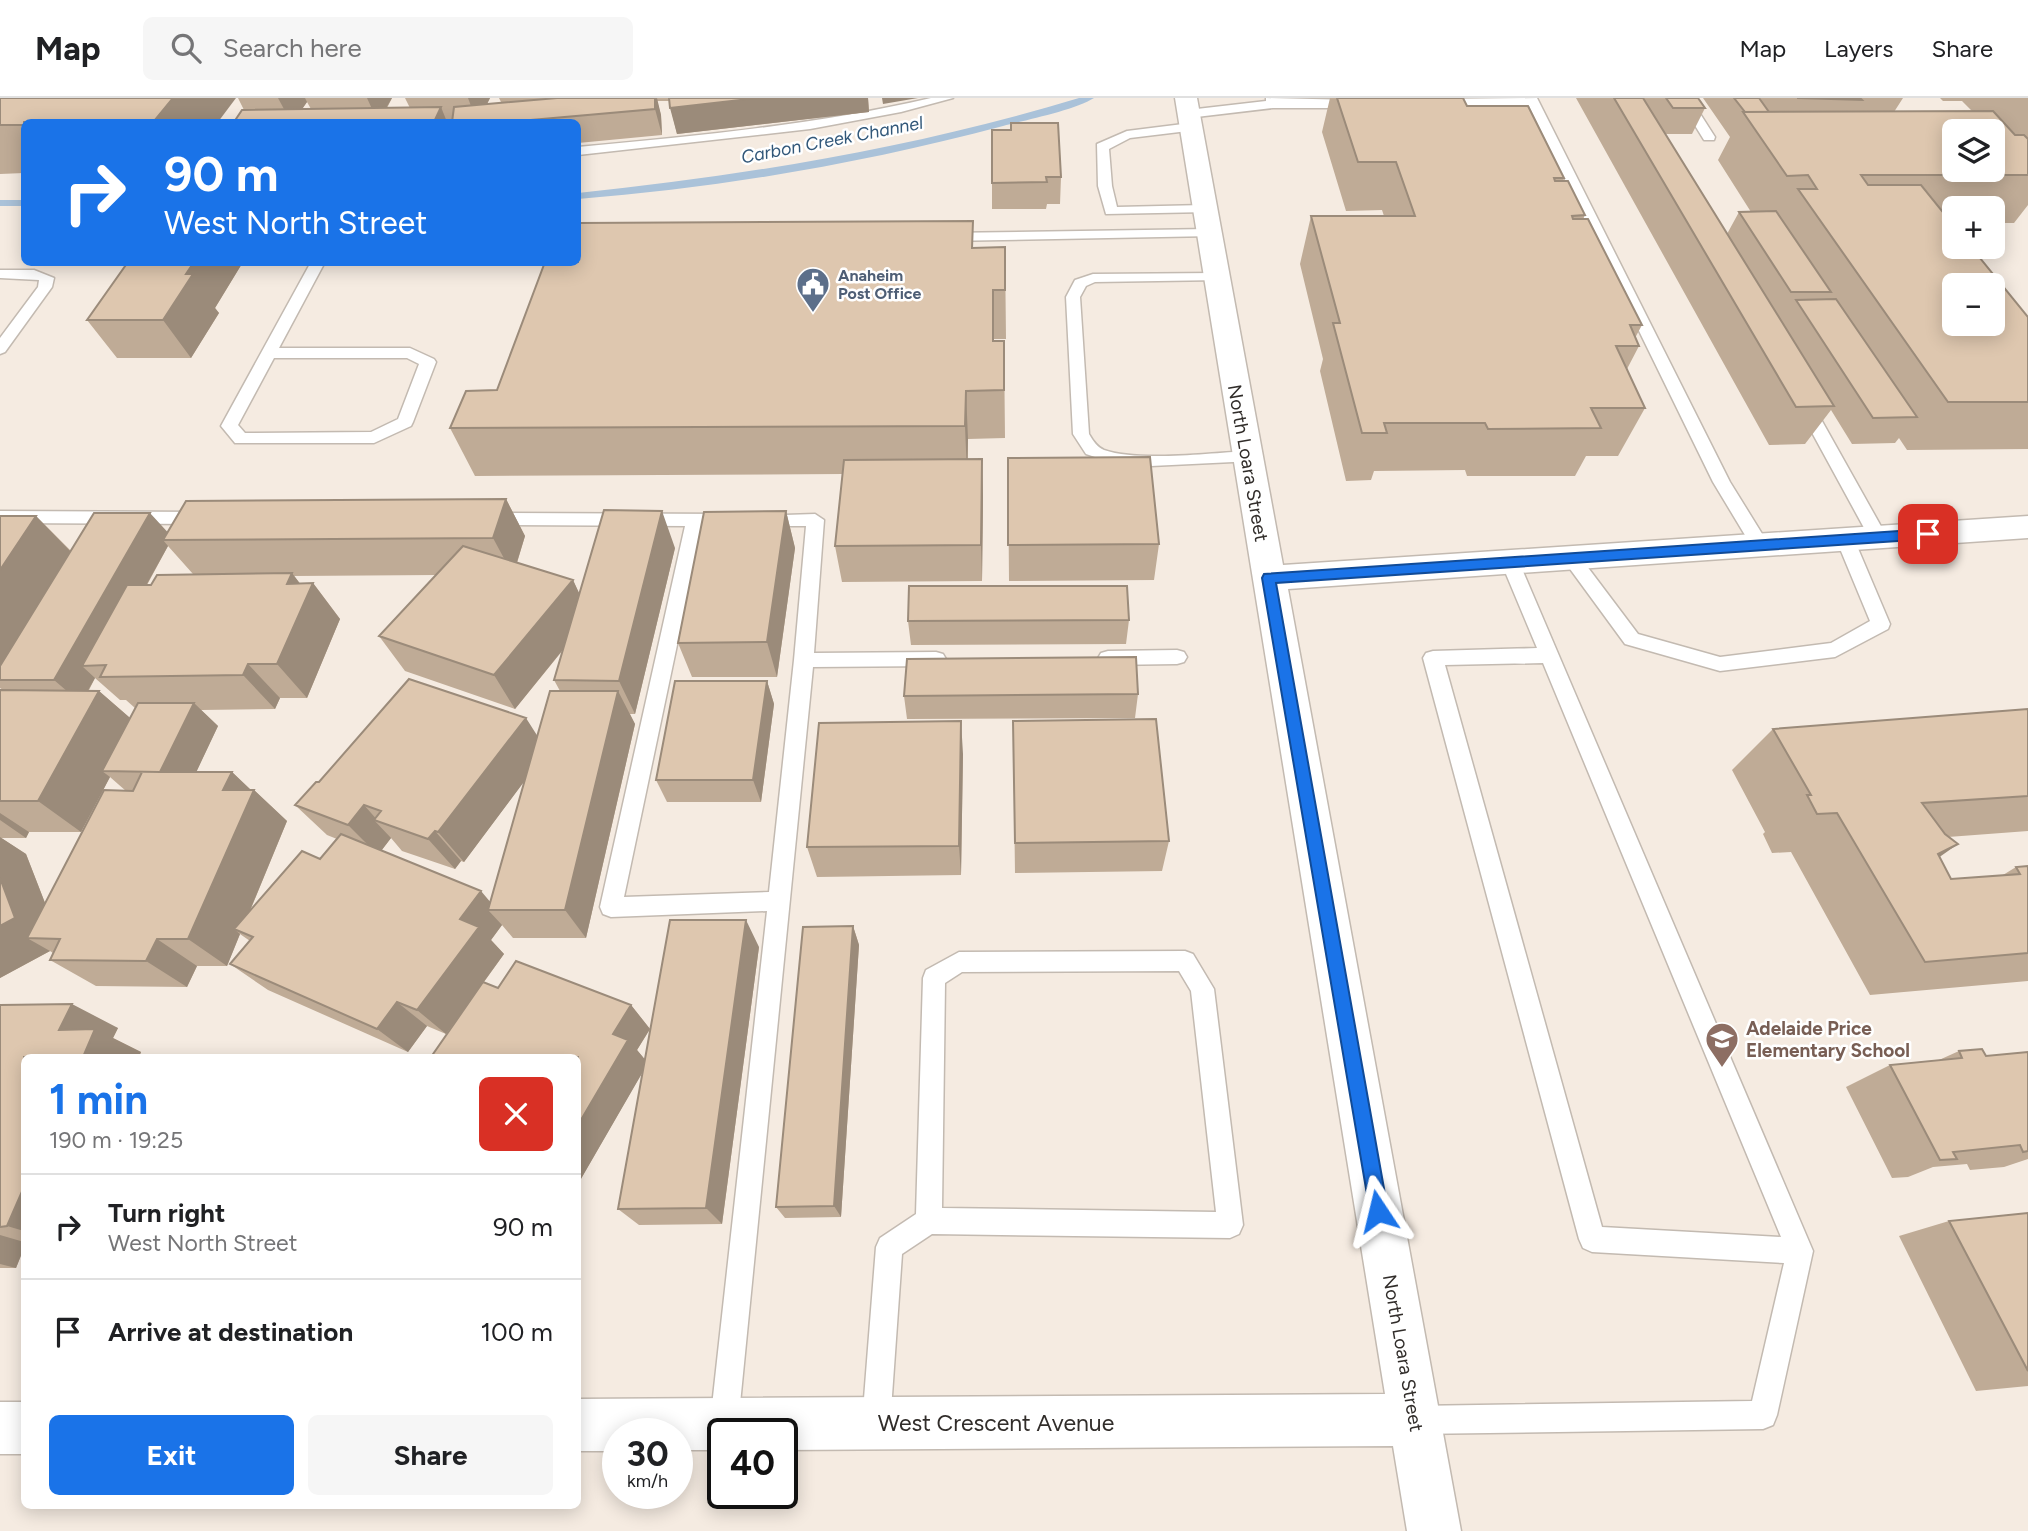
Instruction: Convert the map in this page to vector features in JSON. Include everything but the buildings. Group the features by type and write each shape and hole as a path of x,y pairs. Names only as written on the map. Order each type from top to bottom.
{"street":[{"name":"North Loara Street","path":"1188,113 1434,1531"},
{"path":"1268,578 2028,527"},
{"name":"West Crescent Avenue","path":"798,1424 1414,1420"},
{"name":"West Crescent Avenue","path":"581,1425 707,1424"},
{"path":"0,1428 21,1428"}],"lane":[{"path":"581,151 725,139 880,114 947,98"},
{"path":"1684,98 1709,137"},
{"path":"1424,103 1532,100 1722,482 1760,545"},
{"path":"1207,221 1111,211 1105,186 1102,147 1188,113 1273,101 1369,103"},
{"path":"933,237 1207,221"},
{"path":"269,353 410,354 428,362 405,422 374,437 241,439 229,426 316,266"},
{"path":"0,274 34,274 47,278 45,287 0,349"},
{"path":"1216,277 1093,278 1080,283 1073,297 1081,434 1087,446 1097,453 1128,458 1248,457"},
{"path":"1799,395 1828,442 1878,537"},
{"path":"0,517 223,518"},
{"path":"473,519 815,520 804,660 725,1418"},
{"path":"695,520 611,907 779,901"},
{"path":"1571,558 1632,639 1720,664 1835,650 1881,624 1846,539"},
{"path":"1414,1420 1763,1415 1800,1251 1510,562"},
{"path":"1549,655 1433,658 1592,1239 1800,1251"},
{"path":"1094,658 1177,657"},
{"path":"804,660 956,659"},
{"path":"876,1424 889,1247 929,1221 1230,1225 1202,989 1185,961 959,962 934,978 929,1221"}],"waterway":[{"name":"Carbon Creek Channel","path":"581,196 707,181 836,161 963,134 1089,98"},
{"name":"Carbon Creek Channel","path":"0,203 21,203"}],"place":[{"name":"Anaheim Post Office","path":"813,314"},
{"name":"Adelaide Price Elementary School","path":"1722,1069"}],"route":[{"path":"1378,1211 1268,578 1928,534"}]}
